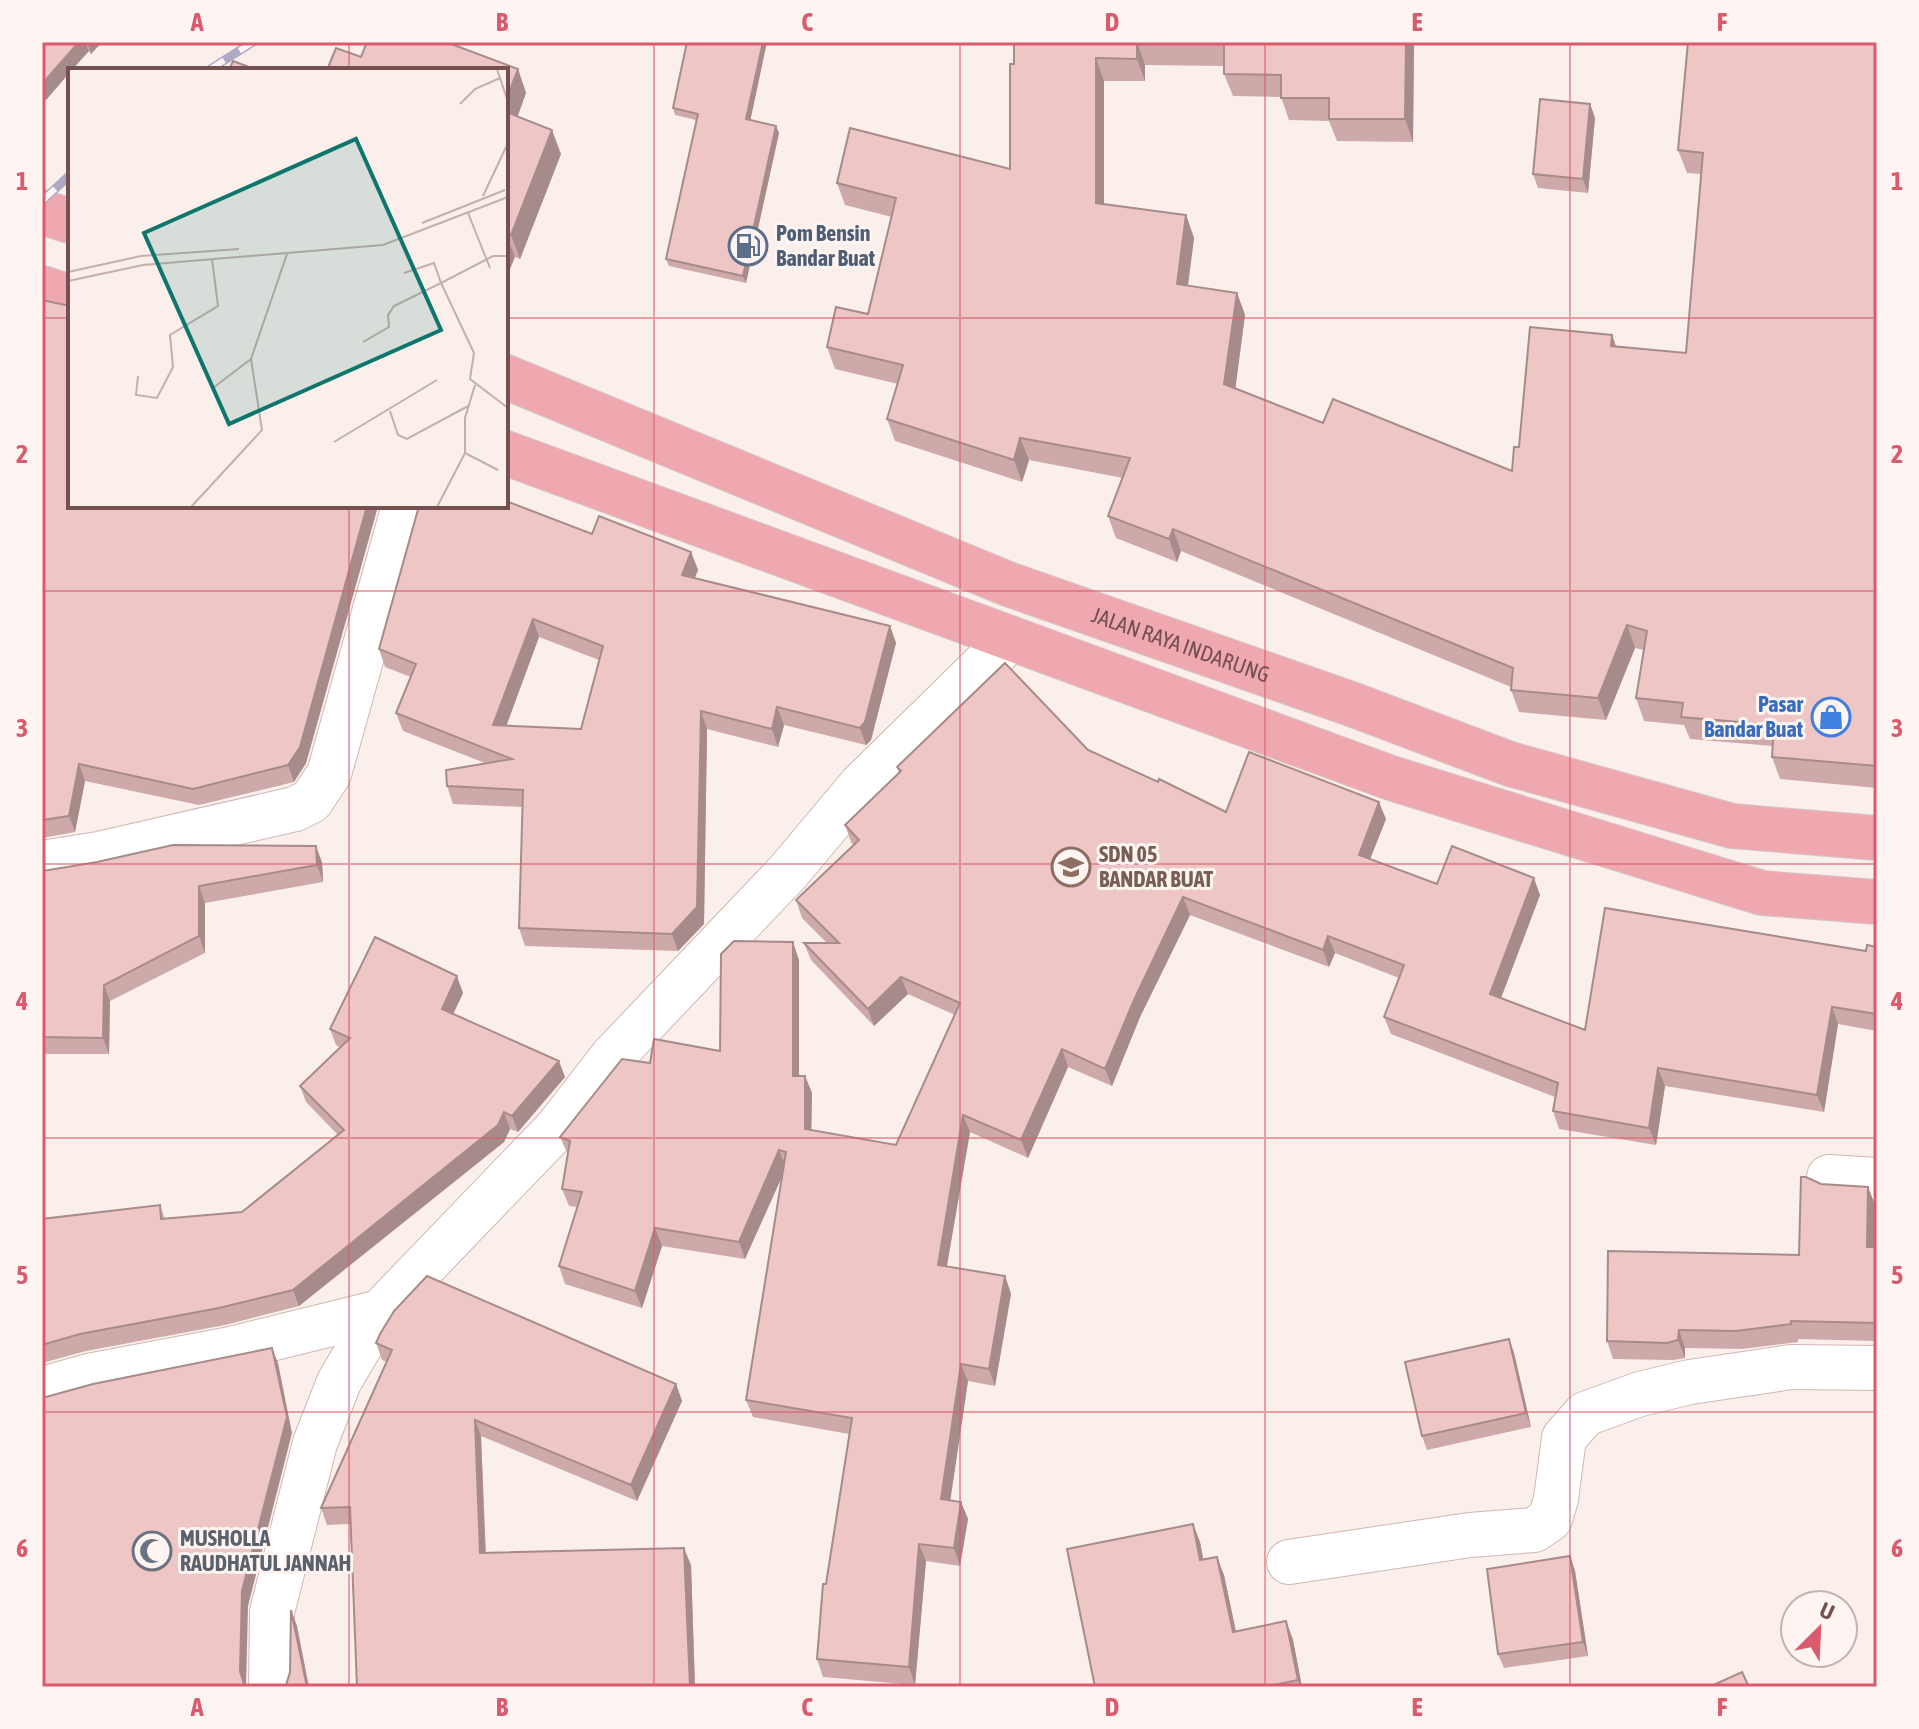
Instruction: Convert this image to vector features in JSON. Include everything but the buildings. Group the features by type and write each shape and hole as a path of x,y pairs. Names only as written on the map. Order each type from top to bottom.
{"highway":[{"path":"42,212 68,220"},
{"path":"42,288 68,296"},
{"name":"JALAN RAYA INDARUNG","path":"508,378 1008,584 1354,705 1510,764 1732,826 1877,838"},
{"path":"508,454 1328,757 1762,893 1877,902"}],"street":[{"path":"42,863 99,854 295,809 311,801 329,774 403,508"},
{"path":"271,1687 272,1612 315,1443 339,1382 380,1312 557,1128 612,1057 788,872 861,785 1009,640"},
{"path":"1829,1177 1877,1180"},
{"path":"42,1389 93,1375 230,1349 380,1312"},
{"path":"1289,1562 1470,1535 1534,1530 1550,1519 1556,1499 1564,1438 1585,1414 1640,1394 1690,1382 1791,1367 1877,1368"}],"railway":[{"path":"212,68 253,42"},
{"path":"42,201 68,177"}],"place":[{"name":"Pom Bensin Bandar Buat","path":"748,246"},
{"name":"Pasar Bandar Buat","path":"1831,717"},
{"name":"SDN 05 BANDAR BUAT","path":"1071,867"},
{"name":"MUSHOLLA RAUDHATUL JANNAH","path":"152,1551"}]}
